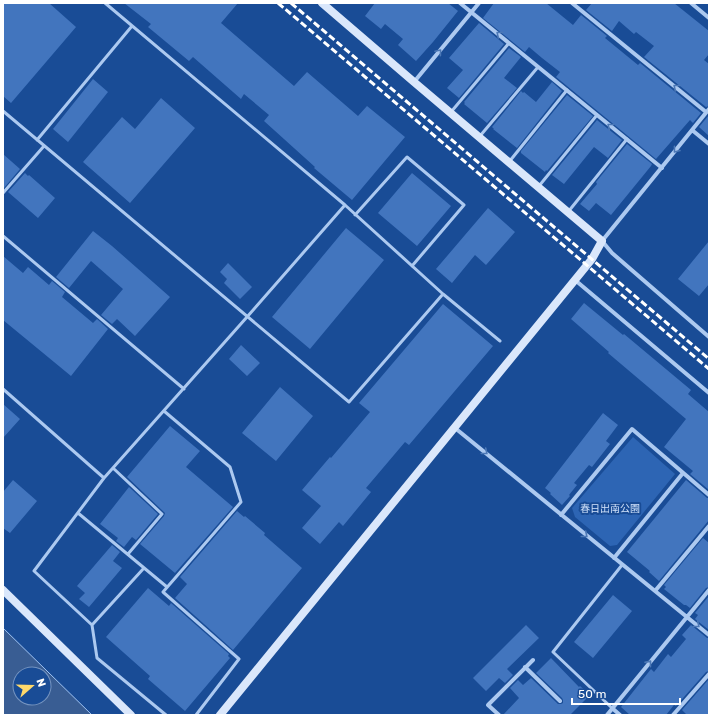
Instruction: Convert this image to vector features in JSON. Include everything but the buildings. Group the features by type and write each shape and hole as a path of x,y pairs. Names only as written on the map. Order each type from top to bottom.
{"street":[{"path":"322,3 602,241 612,253 709,337"},
{"path":"460,3 662,168"},
{"path":"414,82 479,3"},
{"path":"220,715 592,259 602,241 708,110 572,3"},
{"path":"691,3 709,18"},
{"path":"692,130 709,144"},
{"path":"575,280 709,394"},
{"path":"454,428 709,635"},
{"path":"561,515 632,429 709,495"},
{"path":"614,558 683,473"},
{"path":"655,591 709,526"},
{"path":"3,590 131,715"},
{"path":"607,715 709,590"},
{"path":"499,715 488,705 533,660"},
{"path":"525,667 560,701"},
{"path":"673,715 709,674"},
{"path":"612,708 620,715"}],"lane":[{"path":"105,3 356,215 443,294 500,341"},
{"path":"37,140 132,26"},
{"path":"451,113 509,42"},
{"path":"479,137 538,66"},
{"path":"509,162 567,90"},
{"path":"3,111 349,402 443,294"},
{"path":"538,187 597,115"},
{"path":"568,212 627,139"},
{"path":"3,193 44,146"},
{"path":"356,215 407,157 464,205 412,266"},
{"path":"166,715 97,658 92,625 34,570 104,478 184,389 344,205"},
{"path":"3,236 184,389"},
{"path":"3,389 104,478"},
{"path":"164,411 230,467 241,502 163,592 239,659 196,715"},
{"path":"113,468 162,514 128,554"},
{"path":"78,513 168,587"},
{"path":"612,708 553,652 622,565"},
{"path":"92,625 144,568"}],"green space":[{"name":"春日出南公園","path":"633,437 675,474 617,545 610,546 575,517 572,508"}],"shaded area":[{"path":"3,628 42,666 12,666 12,706 52,706 52,676 92,715 3,715"}],"railway":[{"path":"278,3 709,369"},
{"path":"291,3 709,359"}]}
